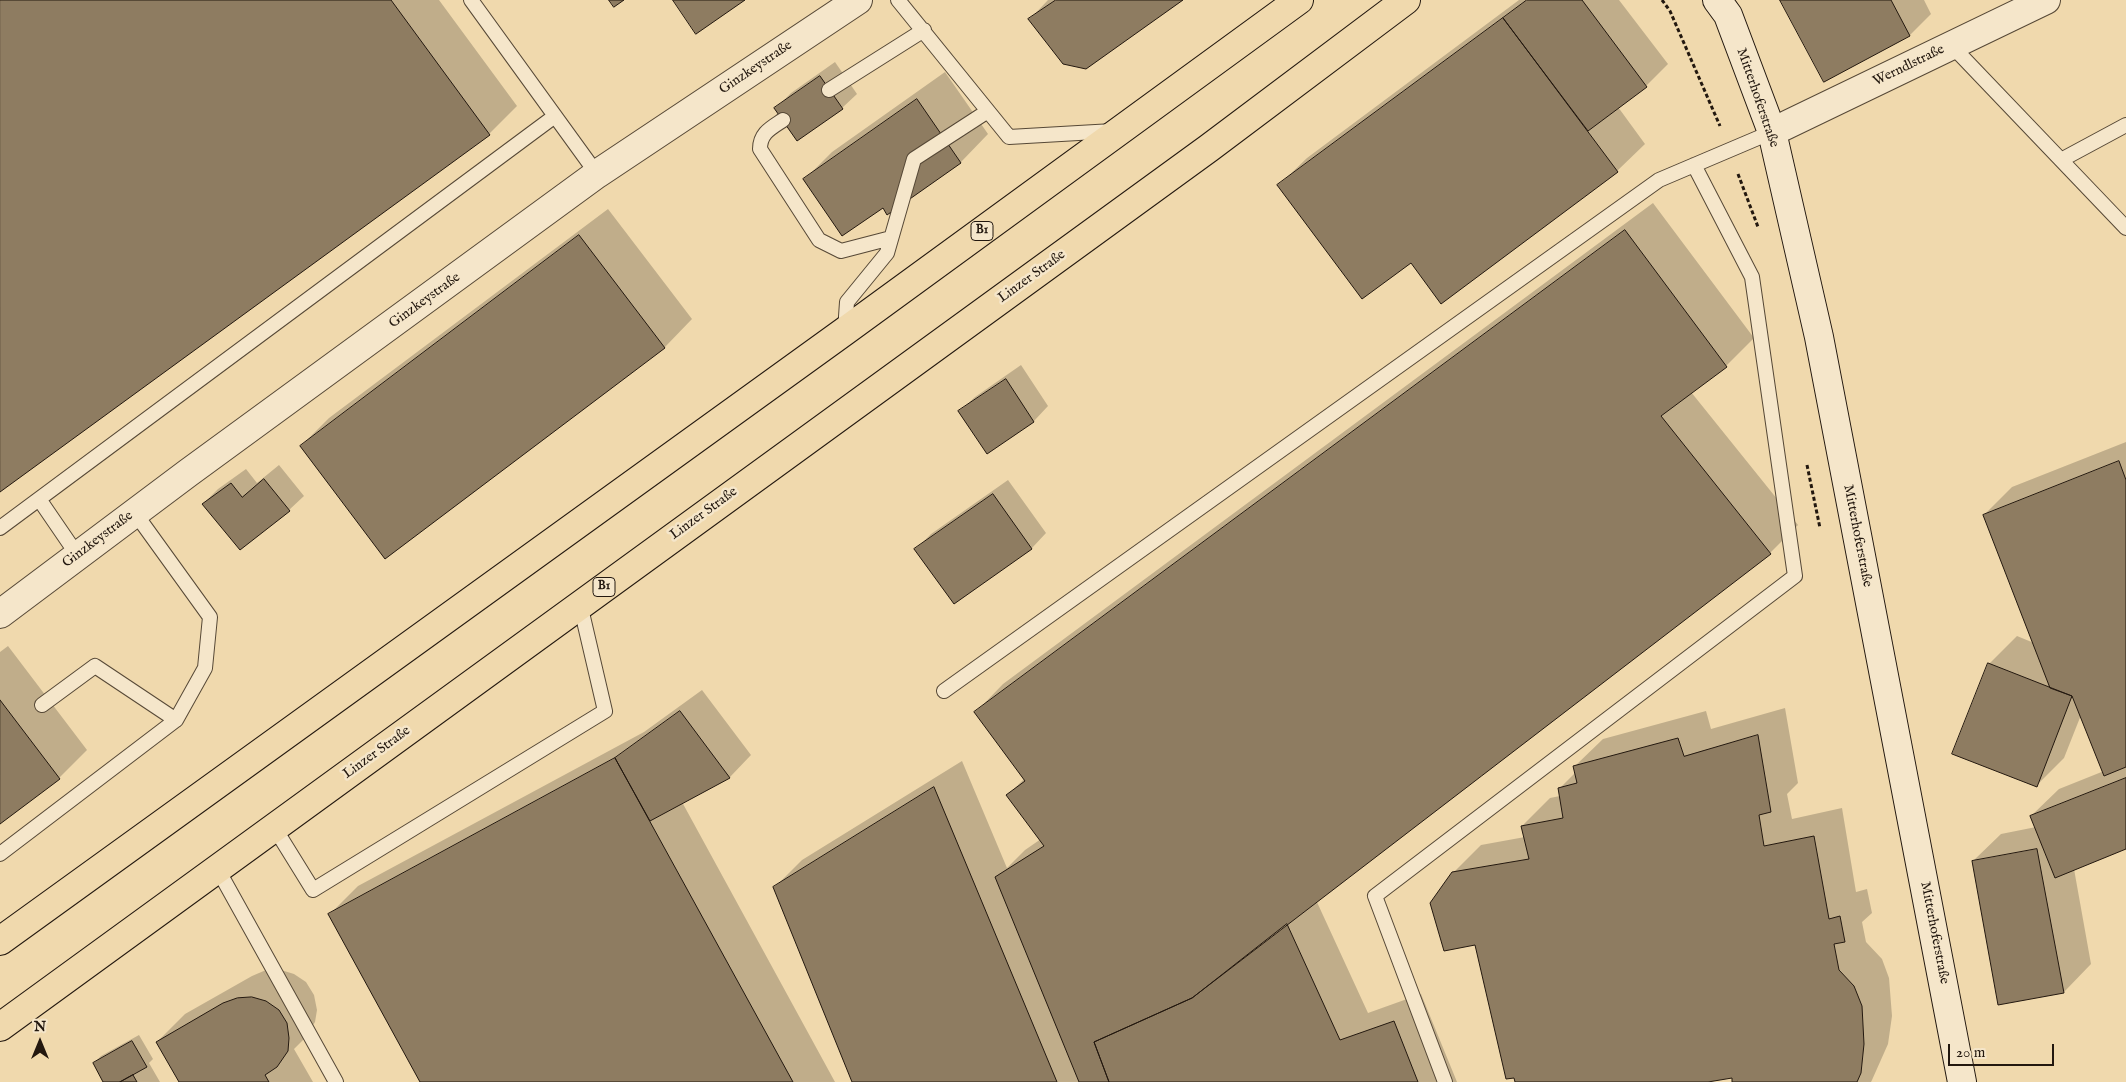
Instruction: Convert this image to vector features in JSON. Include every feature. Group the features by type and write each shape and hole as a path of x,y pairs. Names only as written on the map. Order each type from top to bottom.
{"main road":[{"name":"B1","path":"0,941 845,331 1299,0"},
{"name":"Linzer Straße","path":"0,1027 1210,148 1406,0"}],"street":[{"name":"Ginzkeystraße","path":"0,614 597,174 858,0"},
{"name":"Mitterhoferstraße","path":"1717,0 1728,15 1772,132 1819,338 1962,1082"},
{"name":"Werndlstraße","path":"1772,132 2046,0"}],"lane":[{"path":"471,0 597,174"},
{"path":"898,0 1009,137 1119,131"},
{"path":"829,90 924,30"},
{"path":"1952,46 2126,228"},
{"path":"845,331 847,302 887,253 914,160 988,111"},
{"path":"0,528 555,116"},
{"path":"783,120 764,133 760,141 760,149 819,240 841,251 891,238"},
{"path":"2061,160 2126,125"},
{"path":"944,690 1659,180 1772,132"},
{"path":"1445,1082 1376,896 1795,576 1752,277 1694,165"},
{"path":"39,499 78,556"},
{"path":"0,854 176,720 205,668 210,617 135,513"},
{"path":"274,827 313,890 605,711 580,604"},
{"path":"42,705 94,666 176,720"},
{"path":"217,868 336,1082"}],"building":[{"path":"0,0 391,0 490,135 0,492"},
{"path":"609,0 624,0 614,7"},
{"path":"673,0 745,0 696,34"},
{"path":"1056,0 1183,0 1086,69 1063,64 1028,19"},
{"path":"1527,0 1582,0 1647,87 1588,131 1503,18"},
{"path":"1780,0 1891,0 1910,36 1824,82"},
{"path":"1503,18 1618,172 1441,304 1411,263 1362,299 1277,185"},
{"path":"820,76 843,109 797,141 774,108"},
{"path":"917,99 961,163 887,215 883,208 842,236 803,179"},
{"path":"1625,230 1727,367 1661,416 1771,554 1192,998 1094,1042 1109,1082 1079,1082 995,877 1044,846 1006,795 1025,781 974,712"},
{"path":"579,235 665,348 385,559 300,446"},
{"path":"1006,379 1034,422 987,454 958,411"},
{"path":"2119,461 2126,480 2126,767 2104,776 2072,696 2050,688 1983,515"},
{"path":"264,479 290,511 240,550 202,504 231,483 242,497"},
{"path":"993,494 1032,549 954,604 914,549"},
{"path":"1988,663 2072,696 2037,787 1952,754"},
{"path":"0,700 60,779 0,824"},
{"path":"680,711 730,778 650,821 615,758"},
{"path":"1758,735 1771,812 1759,815 1764,846 1814,836 1829,919 1840,916 1845,942 1834,944 1839,970 1854,986 1862,1006 1864,1044 1861,1073 1857,1082 1732,1082 1732,1078 1708,1082 1515,1082 1514,1078 1506,1079 1475,945 1444,951 1430,903 1452,872 1529,859 1521,826 1563,818 1558,788 1577,783 1573,766 1678,738 1684,756"},
{"path":"615,758 793,1082 420,1082 328,914"},
{"path":"2126,778 2126,849 2055,878 2030,816"},
{"path":"934,787 1057,1082 852,1082 773,887"},
{"path":"2037,849 2064,993 1998,1005 1972,861"},
{"path":"1287,924 1340,1040 1394,1021 1418,1082 1109,1082 1094,1042 1192,998"},
{"path":"252,997 266,1001 279,1010 287,1023 288,1051 277,1067 265,1075 269,1082 179,1082 156,1042 223,1003 237,998"},
{"path":"132,1041 147,1067 120,1082 103,1082 93,1063"},
{"path":"133,1075 137,1082 120,1082"}]}
